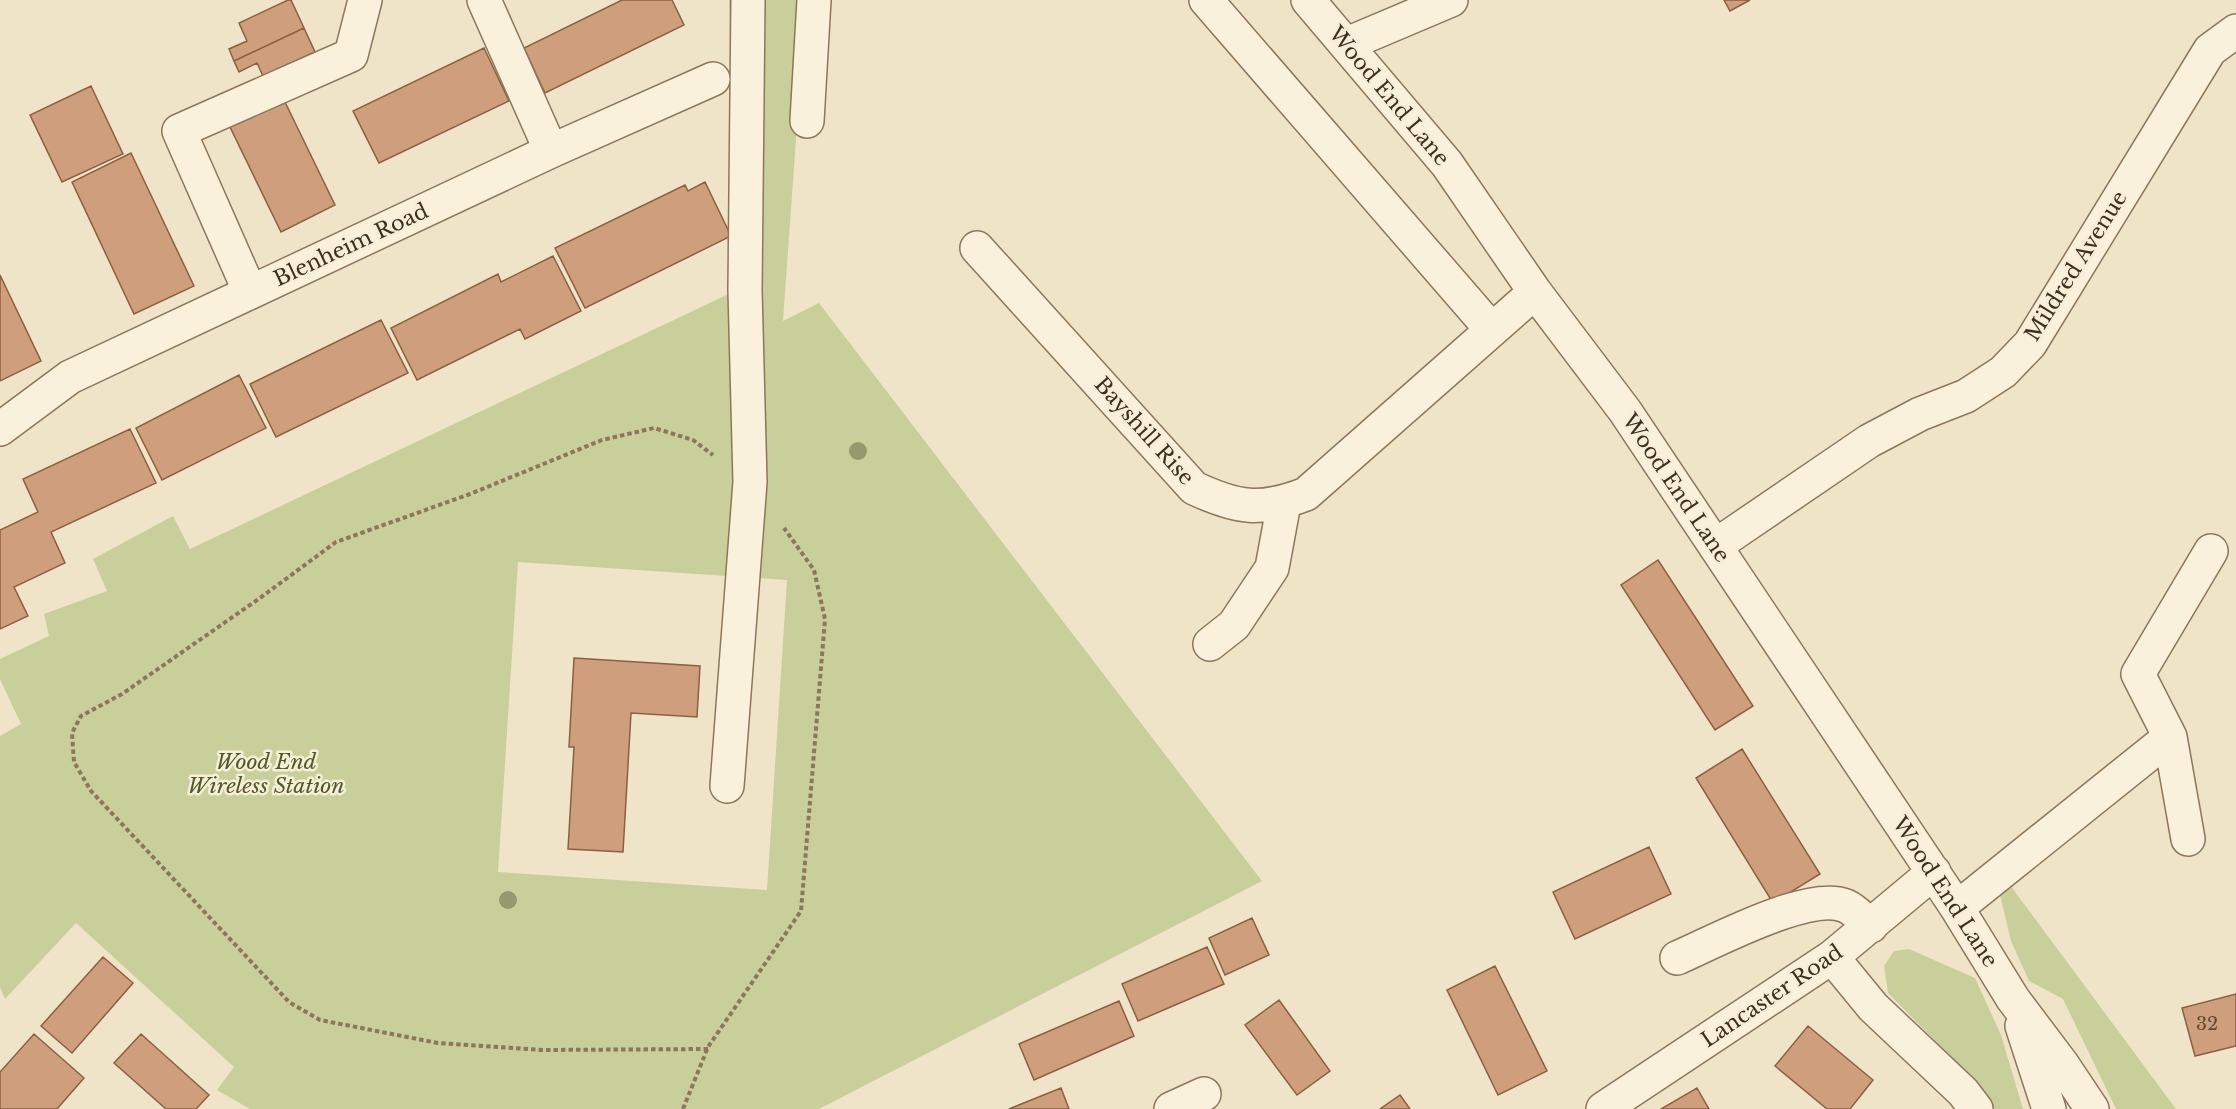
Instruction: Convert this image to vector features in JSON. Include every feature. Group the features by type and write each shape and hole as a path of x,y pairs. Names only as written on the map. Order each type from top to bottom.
{"street":[{"path":"250,292 179,131 351,55 365,0"},
{"path":"484,0 551,151"},
{"path":"727,786 750,482 745,290 748,0"},
{"path":"807,122 814,0"},
{"path":"1206,0 1492,330"},
{"name":"Wood End Lane","path":"1308,0 1447,164 1535,292 1625,411 1958,908 2013,999 2062,1064 2092,1109"},
{"path":"1347,44 1451,0"},
{"name":"Mildred Avenue","path":"1715,546 1869,441 1920,414 1966,396 2003,372 2030,344 2210,50 2236,31"},
{"name":"Blenheim Road","path":"0,429 70,377 551,151 713,79"},
{"name":"Bayshill Rise","path":"977,248 1194,488 1223,501 1254,508 1284,503 1306,494 1535,292"},
{"path":"1210,644 1234,625 1272,568 1284,503"},
{"path":"2188,839 2170,737 2138,674 2211,551"},
{"path":"1958,908 2170,737"},
{"name":"Lancaster Road","path":"1603,1109 1832,957 1934,872"},
{"path":"1677,958 1785,911 1815,902 1846,906 1871,926"},
{"path":"1832,957 1873,1007 1963,1092 1976,1109"},
{"name":"Wood End Lane","path":"2013,999 2049,1109"},
{"path":"1171,1109 1204,1094"}],"path":[{"path":"708,1049 542,1050 450,1043 320,1020 289,1002 91,790 74,762 72,733 81,716 131,688 336,542 470,494 602,440 654,428 693,440 750,482"},
{"path":"683,1109 708,1049 801,912 825,619 814,570 782,526"}],"green space":[{"name":"Wood End Wireless Station","path":"729,0 806,0 783,321 819,303 1262,881 819,1109 250,1109 217,1090 234,1067 76,923 5,999 0,987 0,736 21,724 0,679 0,659 49,636 44,614 107,591 93,559 173,516 190,549 735,291","holes":["518,562 787,580 767,890 498,872"]},
{"path":"2010,885 2176,1109 2116,1109 2063,999 2029,981 2011,941 2000,895"},
{"path":"1909,949 1975,978 2001,1035 2023,1109 1995,1109 1984,1090 1888,993 1884,966 1894,951"}],"building":[{"path":"291,0 304,28 234,61 229,49 247,41 239,23"},
{"path":"622,0 672,0 684,25 545,93 524,48"},
{"path":"1724,0 1750,0 1730,11"},
{"path":"304,28 315,52 263,76 257,63 239,72 234,61"},
{"path":"484,48 509,101 379,163 353,111"},
{"path":"91,86 123,154 62,182 30,115"},
{"path":"284,100 335,205 281,232 230,127"},
{"path":"131,153 194,286 134,314 72,182"},
{"path":"705,182 731,236 585,308 555,248 685,185 688,191"},
{"path":"553,256 581,311 525,339 520,329 417,380 391,328 498,274 501,282"},
{"path":"0,275 41,361 0,381"},
{"path":"381,320 408,373 276,437 250,384"},
{"path":"239,375 266,428 162,480 136,428"},
{"path":"130,429 156,483 51,532 65,563 14,587 28,616 0,629 0,530 38,512 23,479"},
{"path":"1658,560 1753,706 1715,730 1621,585"},
{"path":"574,658 700,666 697,717 631,713 623,852 568,849 574,747 569,747"},
{"path":"1742,749 1820,874 1773,903 1696,778"},
{"path":"1649,847 1671,894 1575,939 1553,892"},
{"path":"1252,918 1269,955 1225,975 1209,938"},
{"path":"1207,947 1224,984 1138,1021 1122,984"},
{"path":"103,957 133,983 72,1053 41,1026"},
{"path":"1495,966 1547,1071 1498,1095 1447,990"},
{"path":"2236,994 2236,1046 2195,1056 2182,1008"},
{"path":"1279,1000 1330,1071 1297,1095 1245,1025"},
{"path":"1119,1001 1134,1036 1034,1080 1019,1044"},
{"path":"1808,1026 1873,1080 1850,1109 1827,1109 1775,1066"},
{"path":"34,1034 84,1078 57,1109 0,1109 0,1072"},
{"path":"141,1034 209,1095 196,1109 166,1109 114,1063"},
{"path":"1061,1088 1069,1109 1009,1109"},
{"path":"1697,1088 1709,1109 1661,1109"},
{"path":"1400,1095 1410,1109 1380,1109"}]}
